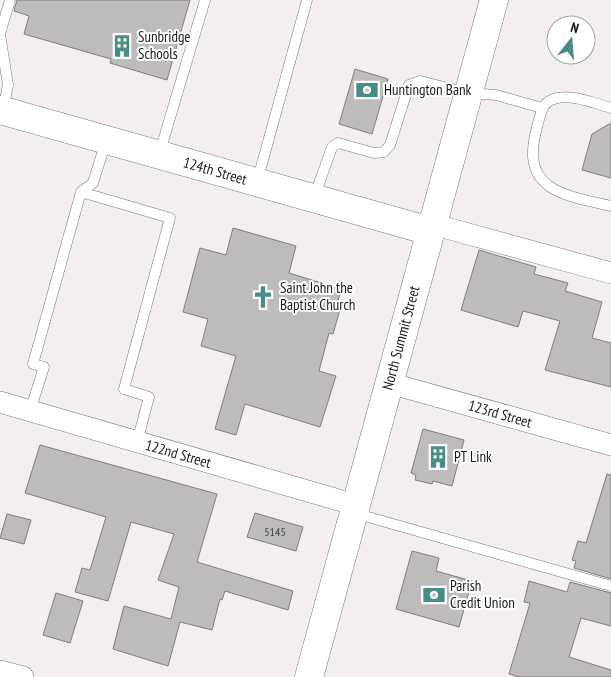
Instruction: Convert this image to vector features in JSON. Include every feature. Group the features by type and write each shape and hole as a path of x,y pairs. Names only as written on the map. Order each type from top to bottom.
{"main road":[{"name":"North Summit Street","path":"311,676 354,509 494,0"},
{"name":"124th Street","path":"2,110 314,199 431,227"}],"street":[{"name":"124th Street","path":"431,227 611,273"},
{"name":"123rd Street","path":"389,383 611,445"},
{"name":"122nd Street","path":"0,402 354,509"},
{"path":"0,671 23,677"}],"lane":[{"path":"2,110 8,85 0,34 10,0"},
{"path":"159,155 205,0"},
{"path":"256,182 306,0"},
{"path":"314,199 332,147 338,143 374,153 384,152 390,145 409,86 420,81 468,93 496,95 542,108"},
{"path":"611,108 577,98 561,97 549,100 542,108 532,146 533,161 538,175 549,186 564,194 611,206"},
{"path":"30,411 44,367 33,364 81,192 93,183 107,140"},
{"path":"81,192 170,218 124,389 149,396 137,442"},
{"path":"354,509 611,586"}],"building":[{"name":"Sunbridge Schools","path":"17,0 190,0 167,80 110,63 111,59 24,34 29,16 14,11"},
{"name":"Huntington Bank","path":"355,69 388,79 372,134 339,124"},
{"path":"611,123 611,178 582,170 592,134"},
{"name":"Saint John the Baptist Church","path":"233,228 296,246 289,273 341,289 337,304 341,306 333,334 329,333 319,371 336,376 320,427 245,404 236,435 215,429 236,356 201,346 208,319 183,312 200,248 226,255"},
{"path":"479,250 536,267 534,274 568,283 565,291 602,302 592,338 611,343 611,387 545,370 560,321 523,311 518,327 461,310"},
{"name":"PT Link","path":"423,429 464,440 452,486 433,481 432,484 415,480 416,475 411,473"},
{"path":"40,445 217,494 197,562 293,591 288,610 225,591 222,600 220,599 212,630 180,622 168,666 113,649 124,606 171,619 179,587 158,580 174,534 131,522 108,601 75,592 82,568 90,570 106,517 25,493"},
{"path":"607,474 611,475 611,579 574,568 576,561 572,560 578,541 586,543"},
{"path":"255,513 303,527 296,551 247,537"},
{"path":"7,514 31,520 24,544 0,538"},
{"name":"Parish Credit Union","path":"412,551 439,558 436,571 472,581 459,627 396,609"},
{"path":"529,581 567,592 570,582 611,593 611,626 581,618 569,657 611,670 611,677 519,677 509,674 530,603 524,602"},
{"path":"56,593 83,601 70,643 43,635"}],"place":[{"name":"Sunbridge Schools","path":"122,46"},
{"name":"Huntington Bank","path":"367,90"},
{"name":"Saint John the Baptist Church","path":"263,297"},
{"name":"PT Link","path":"438,457"},
{"name":"Parish Credit Union","path":"434,595"}]}
